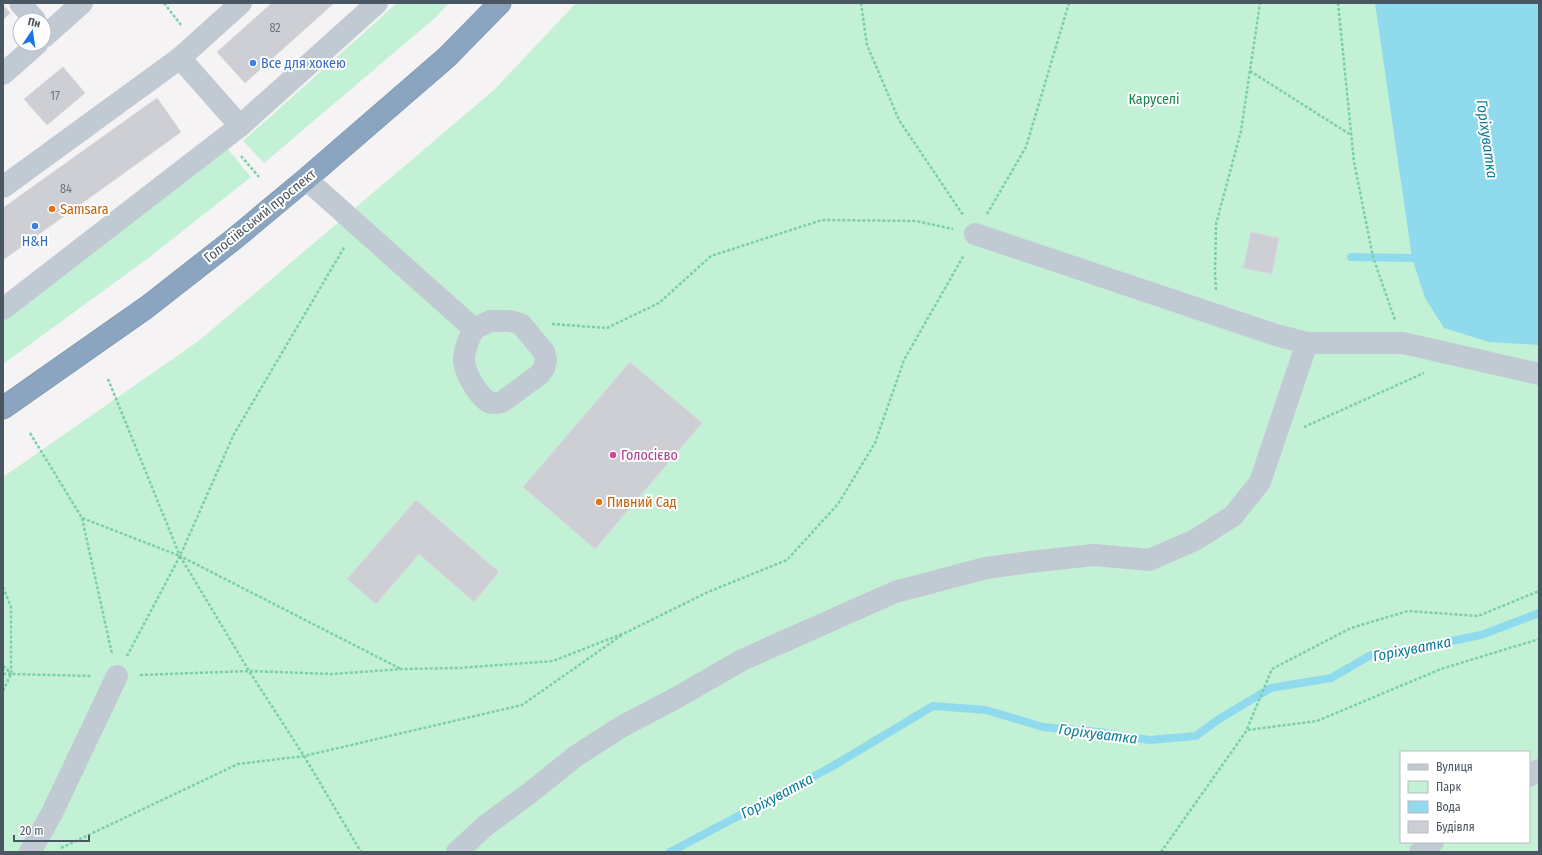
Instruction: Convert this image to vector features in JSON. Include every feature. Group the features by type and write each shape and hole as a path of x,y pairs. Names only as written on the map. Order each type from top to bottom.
{"highway":[{"name":"Голосіївський проспект","path":"3,408 147,307 234,239 447,57 500,3"}],"street":[{"path":"20,3 27,12"},
{"path":"52,26 82,3"},
{"path":"3,187 180,58 241,3"},
{"path":"3,310 233,132 377,3"},
{"path":"3,74 24,52"},
{"path":"180,58 233,132"},
{"path":"306,178 474,329"},
{"path":"975,234 1217,317 1307,343 1403,343 1539,374"},
{"path":"490,321 510,321 521,324 544,352 546,360 544,368 540,374 502,402 495,403 488,401 483,397 467,374 464,359 467,343 474,329 490,321"},
{"path":"457,852 485,826 576,756 621,727 676,698 742,660 895,592 986,568 1029,562 1094,555 1149,560 1195,540 1233,516 1260,482 1307,343"},
{"path":"30,852 52,813 117,676"},
{"path":"1530,775 1539,770"},
{"path":"1420,852 1432,843"}],"path":[{"path":"861,3 868,45 899,120 975,234"},
{"path":"3,674 117,676 249,671 332,674 403,669 459,668 553,661 627,632 708,592 787,560 838,504 875,443 904,360 1026,147 1069,3"},
{"path":"1217,317 1215,273 1216,224 1241,131 1260,3"},
{"path":"1338,3 1354,162 1373,258 1403,343"},
{"path":"1250,71 1351,135"},
{"path":"233,132 259,177"},
{"path":"521,324 557,324 607,328 659,303 711,256 822,220 916,221 975,234"},
{"path":"117,676 180,556 234,434 358,225"},
{"path":"1273,442 1425,373"},
{"path":"108,379 180,556 249,671 304,756 361,852"},
{"path":"30,433 82,518 117,676"},
{"path":"82,518 180,556 403,669"},
{"path":"3,587 11,607 11,674 3,691"},
{"path":"1161,852 1247,730 1272,669 1351,628 1408,611 1478,616 1539,591"},
{"path":"58,849 238,764 304,756 522,706 627,632"},
{"path":"1247,730 1317,721 1441,668 1539,639"},
{"path":"3,666 11,674"}],"green space":[{"path":"397,3 449,3 436,17 264,163 243,141"},
{"name":"Каруселі","path":"576,3 1539,3 1539,852 3,852 3,477 200,340 495,89"},
{"path":"226,147 251,177 147,259 3,364 3,317"}],"water":[{"path":"1375,3 1539,3 1539,345 1489,342 1444,328 1425,298 1412,258"}],"building":[{"path":"272,3 334,3 245,83 217,52"},
{"path":"3,5 10,13 3,20"},
{"path":"63,67 85,93 47,125 24,99"},
{"path":"157,98 181,132 3,260 3,208"},
{"path":"1251,232 1279,238 1272,274 1243,268"},
{"name":"Голосієво","path":"630,362 702,423 595,549 523,487"},
{"path":"416,500 499,572 474,602 419,554 376,604 347,579"}],"waterway":[{"path":"1351,257 1412,258"},
{"name":"Горіхуватка","path":"670,852 833,766 933,706 986,710 1043,727 1099,732 1149,740 1196,736 1219,719 1271,688 1331,678 1371,655 1417,648 1481,635 1539,613"}],"place":[{"name":"Все для хокею","path":"253,63"},
{"name":"Samsara","path":"52,209"},
{"name":"H&H","path":"35,226"},
{"name":"Голосієво","path":"613,455"},
{"name":"Пивний Сад","path":"599,502"}]}
